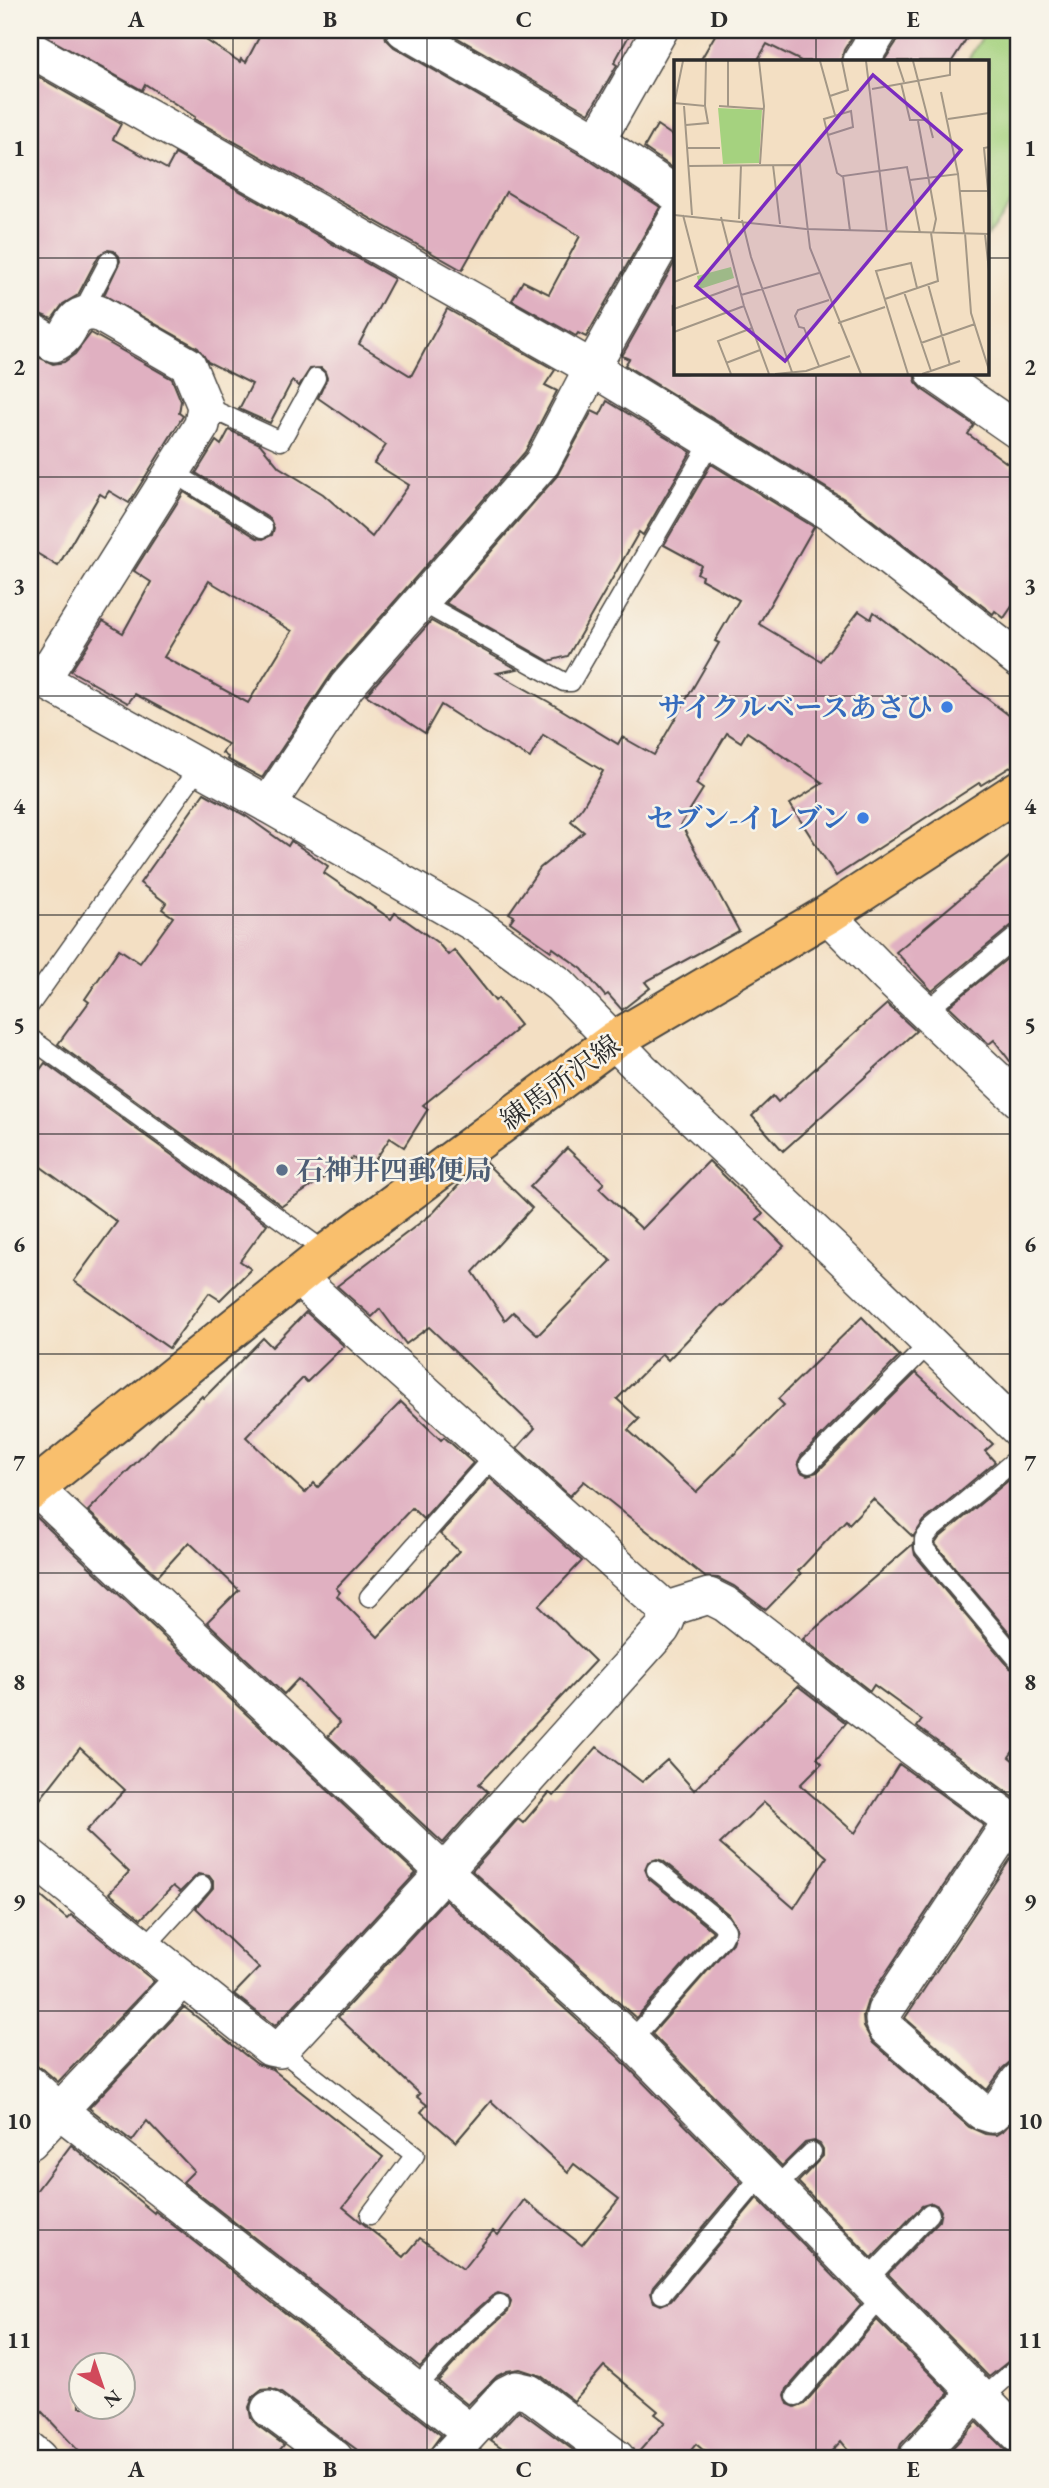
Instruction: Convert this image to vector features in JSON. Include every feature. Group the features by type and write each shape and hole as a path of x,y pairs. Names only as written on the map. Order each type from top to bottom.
{"main road":[{"name":"練馬所沢線","path":"32,1490 327,1253 615,1040 827,915 1019,790"}],"street":[{"path":"597,141 660,30"},
{"path":"862,60 880,30"},
{"path":"412,32 597,141 674,193"},
{"path":"30,49 592,368 836,517 1019,660"},
{"path":"268,804 347,686 542,463 674,223"},
{"path":"30,330 54,344 62,341 75,318 86,313 98,313 188,365 205,407 202,425 173,472 36,676 268,804 478,926 559,985 641,1069 930,1343 1017,1456"},
{"path":"935,374 1019,432"},
{"path":"827,915 1019,1100"},
{"path":"30,1856 270,2048 280,2050 444,1872 662,1629 667,1620 659,1603 297,1277"},
{"path":"32,1490 444,1872 631,2041 1019,2436"},
{"path":"664,1610 709,1596 725,1604 902,1741 1015,1824 885,2011 883,2020 886,2028 982,2112 991,2115 1019,2080"},
{"path":"30,2142 183,1979"},
{"path":"30,2084 60,2111 470,2432"},
{"path":"447,2458 506,2394 516,2389 529,2392 617,2458"},
{"path":"916,2458 979,2396"},
{"path":"269,2409 335,2458"},
{"path":"30,2450 39,2458"}],"lane":[{"path":"86,313 89,299 109,261"},
{"path":"205,407 281,441 316,378"},
{"path":"421,602 564,682 571,682 711,441"},
{"path":"173,472 263,528"},
{"path":"30,1006 199,767"},
{"path":"925,1012 1018,935"},
{"path":"30,1038 327,1253"},
{"path":"808,1464 930,1343"},
{"path":"369,1597 494,1456"},
{"path":"1017,1456 931,1530 924,1539 924,1548 1019,1661"},
{"path":"631,2041 722,1938 726,1930 656,1870"},
{"path":"144,1948 202,1885"},
{"path":"280,2050 415,2155 370,2215"},
{"path":"662,2294 768,2181 812,2152"},
{"path":"796,2396 930,2214"},
{"path":"415,2389 463,2337 500,2304"},
{"path":"979,2396 1019,2365"}],"green space":[{"path":"987,30 1019,30 1019,192 990,233 990,60 968,60"}],"building":[{"path":"34,30 190,30 240,62 241,59 246,62 263,30 384,30 386,39 394,47 586,158 660,207 586,337 578,333 576,336 512,300 523,281 549,294 580,236 506,192 462,270 194,119 195,117 145,84 142,90"},
{"path":"444,30 632,30 614,63 617,65 589,113"},
{"path":"718,30 847,30 854,34 841,60 799,60 767,44 758,60 701,60"},
{"path":"900,30 972,30 953,60 885,60 897,41"},
{"path":"30,72 121,124 113,139 167,169 175,154 394,279 359,344 411,376 447,309 555,370 545,385 557,391 525,452 332,673 262,778 227,759 222,753 228,744 135,694 128,703 71,671 103,621 123,633 151,582 134,571 184,492 257,538 263,539 272,535 274,528 270,519 196,473 216,441 221,445 229,430 260,444 279,467 323,494 372,537 409,485 374,463 386,445 318,398 327,378 321,368 310,369 299,386 292,381 270,423 239,409 252,384 208,362 198,348 104,295 120,261 114,251 108,250 99,255 78,295 63,304 52,319 30,310","holes":["209,581 292,631 248,703 164,657"]},
{"path":"657,125 674,137 674,169 644,148"},
{"path":"674,264 674,374 914,374 916,382 923,390 974,425 968,434 1019,472 1019,596 1004,618 995,611 993,614 846,500 625,365 629,359 622,356"},
{"path":"91,333 172,379 181,401 179,413 183,416 129,503 109,491 105,497 100,494 58,566 30,549 30,353 53,364 64,362 75,354"},
{"path":"607,401 691,452 643,535 639,532 568,656 549,661 446,603 557,476 592,411 600,415"},
{"path":"711,464 814,527 759,624 821,661 859,611 871,619 874,612 1019,723 1019,756 1012,766 981,785 979,783 836,876 790,804 823,783 747,732 741,742 727,733 696,784 703,789 681,824 739,931 645,982 650,988 622,1010 608,994 605,996 582,969 510,922 514,916 509,913 540,868 584,832 571,821 603,771 543,735 530,758 441,705 425,733 366,695 431,621 517,669 497,673 618,744 622,737 654,755 719,643 715,641 739,600 701,579 702,576 697,573 701,565 664,545"},
{"path":"204,793 246,816 288,846 291,841 328,866 324,873 391,919 395,913 438,943 448,955 454,950 495,1001 498,998 520,1025 423,1105 428,1109 404,1147 390,1138 369,1169 353,1158 282,1206 58,1044 89,1002 85,999 119,949 140,963 173,917 162,909 166,903 140,883"},
{"path":"1019,849 1019,924 1011,926 932,991 896,952"},
{"path":"1019,949 1019,1073 994,1040 989,1044 949,1006"},
{"path":"887,1004 916,1031 783,1151 752,1116 773,1096 778,1102"},
{"path":"45,1063 267,1224 240,1261 251,1269 220,1300 209,1293 169,1348 74,1281 117,1222 30,1159 30,1083"},
{"path":"567,1148 604,1183 599,1188 642,1229 709,1161 763,1214 757,1219 784,1246 668,1360 662,1354 617,1399 639,1419 628,1430 696,1492 784,1405 778,1399 862,1317 900,1356 801,1456 798,1462 801,1472 807,1475 817,1472 916,1373 993,1444 985,1451 995,1462 924,1521 913,1537 873,1499 849,1524 846,1520 798,1571 801,1574 766,1610 734,1586 718,1578 705,1577 584,1481 570,1496 517,1448 535,1428 429,1327 406,1344 380,1309 372,1317 337,1286 433,1213 465,1178 486,1163 532,1208 473,1272 505,1320 513,1312 538,1335 611,1261 530,1187"},
{"path":"306,1312 344,1346 307,1382 303,1378 246,1437 305,1493 314,1483 318,1487 401,1402 441,1440 444,1437 473,1463 423,1519 412,1508 336,1588 340,1592 337,1596 378,1637 459,1551 440,1534 490,1478 582,1561 539,1606 595,1661 479,1784 488,1792 443,1843 328,1736 340,1723 298,1679 284,1694 207,1622 239,1590 189,1542 158,1576 88,1511 263,1338 272,1347"},
{"path":"1009,1480 1019,1492 1019,1644 935,1544"},
{"path":"30,1513 416,1873 275,2026 234,1994 259,1968 196,1908 213,1888 213,1881 209,1876 198,1874 180,1892 173,1886 141,1919 109,1893 129,1872 86,1831 125,1790 80,1748 30,1812"},
{"path":"913,1544 915,1555 1010,1668 1019,1672 1019,1743 1009,1757 1019,1765 1019,1801 917,1727 922,1720 874,1685 870,1691 803,1639"},
{"path":"798,1686 846,1723 817,1758 822,1763 800,1785 855,1833 899,1764 984,1825 868,2000 863,2016 864,2027 873,2043 969,2127 985,2134 996,2135 1019,2114 1019,2353 989,2377 888,2274 939,2221 941,2211 938,2206 932,2203 922,2206 872,2258 798,2182 823,2156 820,2144 814,2141 805,2143 782,2166 652,2034 732,1943 737,1928 728,1914 663,1861 657,1859 648,1862 645,1869 649,1879 713,1931 636,2018 472,1871 518,1819 523,1823 549,1793 554,1796 597,1747 642,1782 667,1760 694,1790","holes":["764,1802 827,1857 794,1908 720,1844"]},
{"path":"1019,1846 1019,2060 1010,2062 1003,2068 987,2090 905,2018"},
{"path":"30,1887 67,1919 71,1915 154,1981 58,2082 43,2069 30,2063"},
{"path":"445,1900 617,2056 741,2182 653,2287 651,2293 654,2302 661,2305 671,2301 757,2198 861,2304 787,2389 785,2395 788,2404 795,2407 805,2403 877,2320 949,2393 901,2444 896,2458 855,2458 841,2441 825,2458 712,2458 696,2444 685,2458 637,2458 636,2455 665,2422 655,2414 658,2411 604,2366 574,2401 541,2376 520,2369 497,2376 468,2405 438,2381 471,2345 508,2312 511,2302 508,2296 498,2293 492,2296 455,2329 420,2367 183,2182 194,2171 147,2121 132,2141 89,2108 184,2007 257,2064 272,2069 383,2157 343,2207 404,2257 420,2238 463,2269 493,2231 498,2235 524,2200 582,2245 619,2199 574,2164 568,2172 491,2101 456,2142 421,2112 427,2105 417,2097 420,2094 338,2017"},
{"path":"71,2145 154,2213 155,2211 441,2435 424,2458 368,2458 281,2393 271,2389 262,2390 253,2397 249,2407 251,2418 257,2425 284,2445 273,2458 85,2458 30,2399 30,2199"},
{"path":"519,2410 584,2458 516,2458 491,2440"},
{"path":"977,2422 1005,2450 1019,2458 943,2458"}],"place":[{"name":"サイクルベースあさひ","path":"947,707"},
{"name":"セブン-イレブン","path":"863,818"},
{"name":"石神井四郵便局","path":"282,1170"}]}
